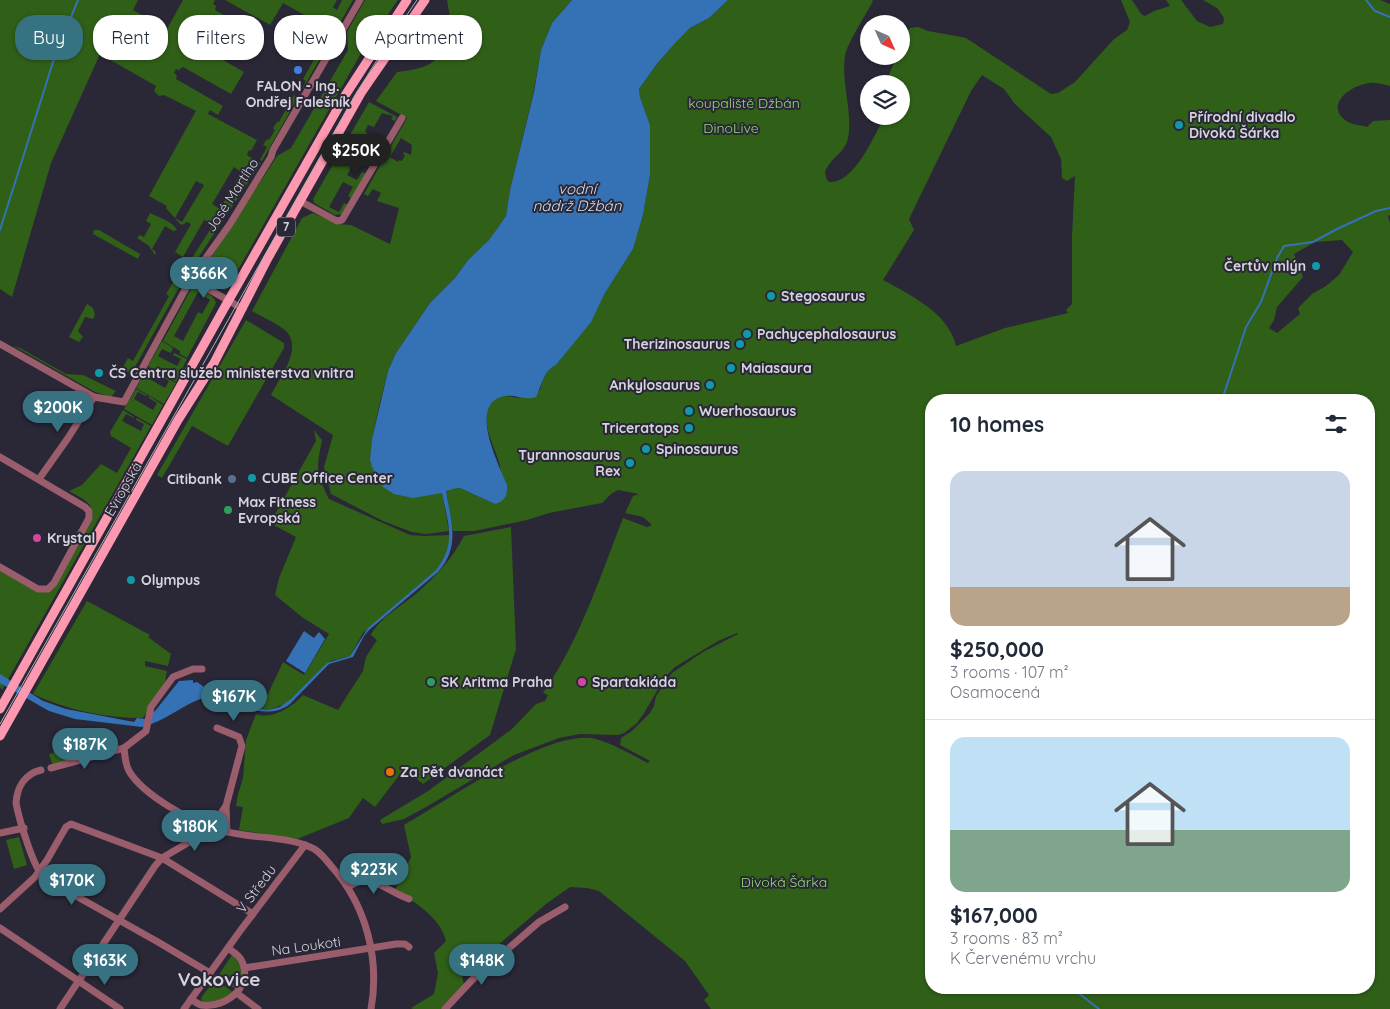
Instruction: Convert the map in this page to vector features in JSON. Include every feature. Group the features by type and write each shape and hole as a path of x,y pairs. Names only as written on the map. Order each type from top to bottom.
{"main road":[{"name":"Evropská","path":"0,709 346,94 407,0"},
{"name":"Evropská","path":"0,736 178,420 214,364 268,258 362,94 425,0"}],"street":[{"name":"José Martího","path":"0,344 94,397 124,402 191,279 230,224 271,157 273,150 360,0"},
{"path":"300,202 336,221 342,220 402,118"},
{"path":"191,279 243,309"},
{"path":"39,480 94,397"},
{"path":"0,457 84,507 88,511 89,518 54,583 48,589 38,589 0,567"},
{"path":"51,768 124,748 146,731 151,710 173,677 193,669 202,669"},
{"path":"217,728 236,735 241,740 242,746 226,806 227,832"},
{"path":"124,748 126,763 139,783 171,808 212,828 305,845 318,852 348,887 364,920 372,949 375,974 371,1009"},
{"path":"41,770 28,776 17,794 17,806 33,860 39,873 44,878 210,973"},
{"path":"60,1009 145,880 162,858 204,835 212,828 226,806"},
{"path":"0,909 39,873 66,827 71,824 162,858 253,914"},
{"path":"0,833 24,828"},
{"name":"V Středu","path":"184,1009 305,845"},
{"path":"348,887 358,881 367,880 409,898"},
{"path":"445,1009 472,980 539,922 565,907"},
{"path":"0,928 120,1009"},
{"name":"Na Loukoti","path":"244,968 396,944 405,944 409,947"},
{"path":"191,999 202,1005 214,1008 223,1005 238,994 243,982 244,968 239,957 228,948"},
{"path":"238,994 258,1009"}],"green space":[{"path":"0,0 138,0 133,10 142,15 93,15 93,60 97,60 51,163 12,297 0,289"},
{"path":"183,0 215,0 213,4 216,6 215,10 224,15 178,15 178,60 223,60 244,72 231,94 183,67 179,70 176,69 174,73 177,75 176,79 223,106 218,115 210,110 208,114 257,140 247,155 256,161 256,165 258,162 261,163 196,261 190,261 210,230 212,223 204,220 183,257 175,252 191,224 187,222 182,225 180,224 166,208 167,206 149,196 196,111 164,95 159,96 154,91 156,86 110,60 168,60 168,27","holes":["234,167 241,172 220,209 212,204","196,181 204,185 182,222 175,218"]},
{"path":"225,0 337,0 333,7 337,10 342,0 353,0 345,15 304,15 283,3 276,15 274,15 270,25 264,22 264,15 252,15"},
{"path":"365,0 398,0 388,15 357,15"},
{"path":"447,0 572,0 552,23 541,50 506,216 489,240 468,260 455,278 430,303 396,353 388,371 372,439 370,459 442,492 449,531 426,534 412,532 383,521 331,494 324,467 333,435 271,395 288,363 292,346 291,338 282,328 252,311 302,218 313,213 338,224 351,225 390,244 399,208 377,201 381,193 373,189 368,196 364,194 407,118 376,101 397,72 417,69 435,60 482,60 482,15 450,15","holes":["401,138 412,145 411,155 404,152 403,154 405,155 402,161 399,160 398,162 390,157"]},
{"path":"728,0 872,0 865,15 860,15 860,24 846,51 844,77 849,118 848,138 844,148 827,167 825,172 829,182 838,181 855,167 863,157 880,125 910,125 910,75 889,75 893,65 910,65 910,28 918,27 928,31 966,38 1051,94 1058,93 1075,82 1114,39 1127,30 1130,22 1121,0 1132,0 1142,15 1145,16 1170,6 1166,0 1181,0 1197,21 1210,27 1223,24 1224,18 1217,8 1203,0 1380,0 1390,4 1390,86 1373,83 1355,87 1342,97 1338,109 1341,116 1352,124 1367,127 1373,121 1390,120 1390,215 1388,216 1390,223 1390,1009 711,1009 704,1000 709,995 685,961 599,891 570,887 546,904 462,976 464,985 442,1009 411,1008 434,994 438,973 434,953 446,941 443,932 426,911 395,890 411,857 404,825 499,769 553,744 577,738 596,739 648,763 650,761 620,745 621,738 632,731 650,713 656,696 672,673 703,652 738,634 718,641 675,667 665,677 637,723 624,733 618,735 580,734 559,738 514,755 404,819 382,824 380,820 428,791 512,729 536,704 545,701 548,695 543,693 579,630 623,518 647,527 652,525 643,517 625,513 633,496 639,494 618,490 602,503 549,513 527,520 474,531 453,531 446,491 457,487 495,504 500,480 500,466 488,429 487,410 500,397 522,397 540,390 543,378 547,372 556,365 590,322 605,293 633,249 643,215 650,175 650,125 639,89 674,43 690,28 709,18","holes":["982,75 1004,89 1015,104 1051,137 1061,159 1062,178 1067,181 1075,176 1072,236 1072,304 1066,310 1068,313 1005,328 956,346 952,334 937,315 927,306 883,280 914,230 909,219 971,91","1342,240 1353,252 1339,275 1326,286 1312,294 1298,308 1300,314 1277,333 1269,328 1274,320 1277,307 1303,277 1294,254 1315,242"]},
{"path":"356,16 357,60 227,289 223,290 203,278 203,270 277,156 291,148 342,60 346,60 348,50 347,32"},
{"path":"314,60 319,60 262,161 260,160 267,147 263,145 267,139 269,140 275,130 273,128 279,122 294,95 297,97 299,95 306,81 303,79"},
{"path":"369,102 397,117 395,121 391,119 393,116 382,113 374,127 368,125 365,131 367,133 362,142 378,151 371,164 368,162 370,156 361,150 356,159 353,158 350,164 352,166 347,175 357,180 362,172 366,174 352,199 348,196 353,187 343,182 329,207 339,212 344,203 348,205 343,214 335,215 314,203 313,199"},
{"path":"150,213 168,222 177,230 173,231 165,226 152,249 156,252 155,255 149,246 137,238 140,235 144,237 151,224 146,221"},
{"path":"94,230 99,230 140,254 138,259 93,234"},
{"path":"177,276 182,282 131,374 122,369 128,358 133,361 168,298 169,296 166,294"},
{"path":"194,288 207,293 213,297 216,303 187,358 180,354 180,351 163,341 191,289","holes":["198,292 210,300 202,314 198,312 183,341 174,336"]},
{"path":"87,304 93,308 95,315 93,319 85,317 78,331 83,337 79,342 69,337"},
{"path":"246,320 284,343 284,348 228,446 192,426 162,478 157,475"},
{"path":"162,341 173,348 171,353 162,349 158,356 177,366 181,359 173,355 174,353 187,359 176,382 148,366"},
{"path":"12,346 20,348 66,374 83,375 116,391 111,397 95,392"},
{"path":"148,367 159,373 158,375 150,370 146,377 165,388 169,381 162,375 176,383 164,404 136,388"},
{"path":"136,389 147,395 138,392 134,399 153,410 157,403 149,398 149,396 163,405 152,425 124,409"},
{"path":"123,410 134,418 126,414 122,421 141,431 144,424 136,420 137,418 151,426 2,690 0,687 0,570 37,592 49,591 56,585 92,519 93,513 90,505 69,491 82,485 101,464 117,473 131,448 111,436 110,432"},
{"path":"314,430 322,440 318,471 329,499 410,535 450,535 449,545 436,570 363,633 350,656 331,661 286,704 268,710 233,700 203,686 209,685 233,695 257,699 268,694 283,662 304,675 329,634 302,617 275,595 279,578 296,537 270,523 316,441"},
{"name":"SK Aritma Praha","path":"511,527 516,649 490,735 423,784 404,769 375,807 363,798 349,818 297,839 239,830 243,807 236,806 243,778 246,740 256,714 275,714 293,704 303,695 338,710 363,671 366,657 377,640 371,635 379,623 431,580 449,560 464,536"},
{"path":"87,601 150,635 148,637 171,654 168,666 145,661 145,666 167,671 165,682 143,718 100,715 86,712 46,700 33,694"},
{"path":"60,736 66,738 68,746 84,745 85,751 109,745 110,749 54,769 49,754 54,753 53,748 62,745"},
{"path":"19,837 27,865 14,869 6,840"},
{"path":"232,955 237,960 241,972 237,990 218,976"},
{"path":"215,979 234,993 225,1002 202,1002 201,998"}],"water":[{"name":"vodní nádrž Džbán","path":"572,0 728,0 709,18 690,28 675,43 639,89 650,125 650,175 643,215 633,249 605,293 591,322 556,365 548,371 536,397 501,397 492,403 487,412 489,437 507,485 507,492 503,499 495,504 460,488 446,491 453,533 450,553 438,572 369,630 353,657 329,664 290,704 281,709 259,711 204,696 150,725 142,727 75,719 49,711 0,683 0,674 43,701 66,709 134,722 137,718 145,719 155,711 179,681 193,680 193,683 197,682 211,692 256,708 268,710 280,707 291,699 327,663 350,656 368,628 436,570 443,560 449,542 448,524 442,493 413,498 394,494 383,487 372,467 370,459 372,439 388,371 396,353 430,303 455,278 468,260 489,240 506,216 510,190 534,92 541,50 552,23"},
{"path":"304,631 314,638 319,632 325,639 305,673 286,661"}],"waterway":[{"path":"0,230 54,59 78,0"},
{"path":"1366,0 1375,11 1390,17"},
{"path":"1224,394 1246,327 1261,302 1277,258 1284,246 1313,242 1376,211 1390,208"},
{"path":"1080,994 1099,1009"}],"tram line":[{"path":"0,724 354,97 417,0"}],"place":[{"name":"FALON - Ing. Ondřej Falešník","path":"298,70"},
{"name":"Přírodní divadlo Divoká Šárka","path":"1179,125"},
{"name":"Čertův mlýn","path":"1316,266"},
{"name":"Stegosaurus","path":"771,296"},
{"name":"Pachycephalosaurus","path":"747,334"},
{"name":"Therizinosaurus","path":"740,344"},
{"name":"Maiasaura","path":"731,368"},
{"name":"ČS Centra služeb ministerstva vnitra","path":"99,373"},
{"name":"Ankylosaurus","path":"710,385"},
{"name":"Wuerhosaurus","path":"689,411"},
{"name":"Triceratops","path":"689,428"},
{"name":"Spinosaurus","path":"646,449"},
{"name":"Tyrannosaurus Rex","path":"630,463"},
{"name":"CUBE Office Center","path":"252,478"},
{"name":"Citibank","path":"232,479"},
{"name":"Max Fitness Evropská","path":"228,510"},
{"name":"Krystal","path":"37,538"},
{"name":"Olympus","path":"131,580"},
{"name":"SK Aritma Praha","path":"431,682"},
{"name":"Spartakiáda","path":"582,682"},
{"name":"Za Pět dvanáct","path":"390,772"}],"district":[{"name":"Vokovice","path":"219,979"}],"park label":[{"name":"koupaliště Džbán","path":"744,103"},
{"name":"DinoLive","path":"731,128"},
{"name":"Divoká Šárka","path":"784,882"}]}
